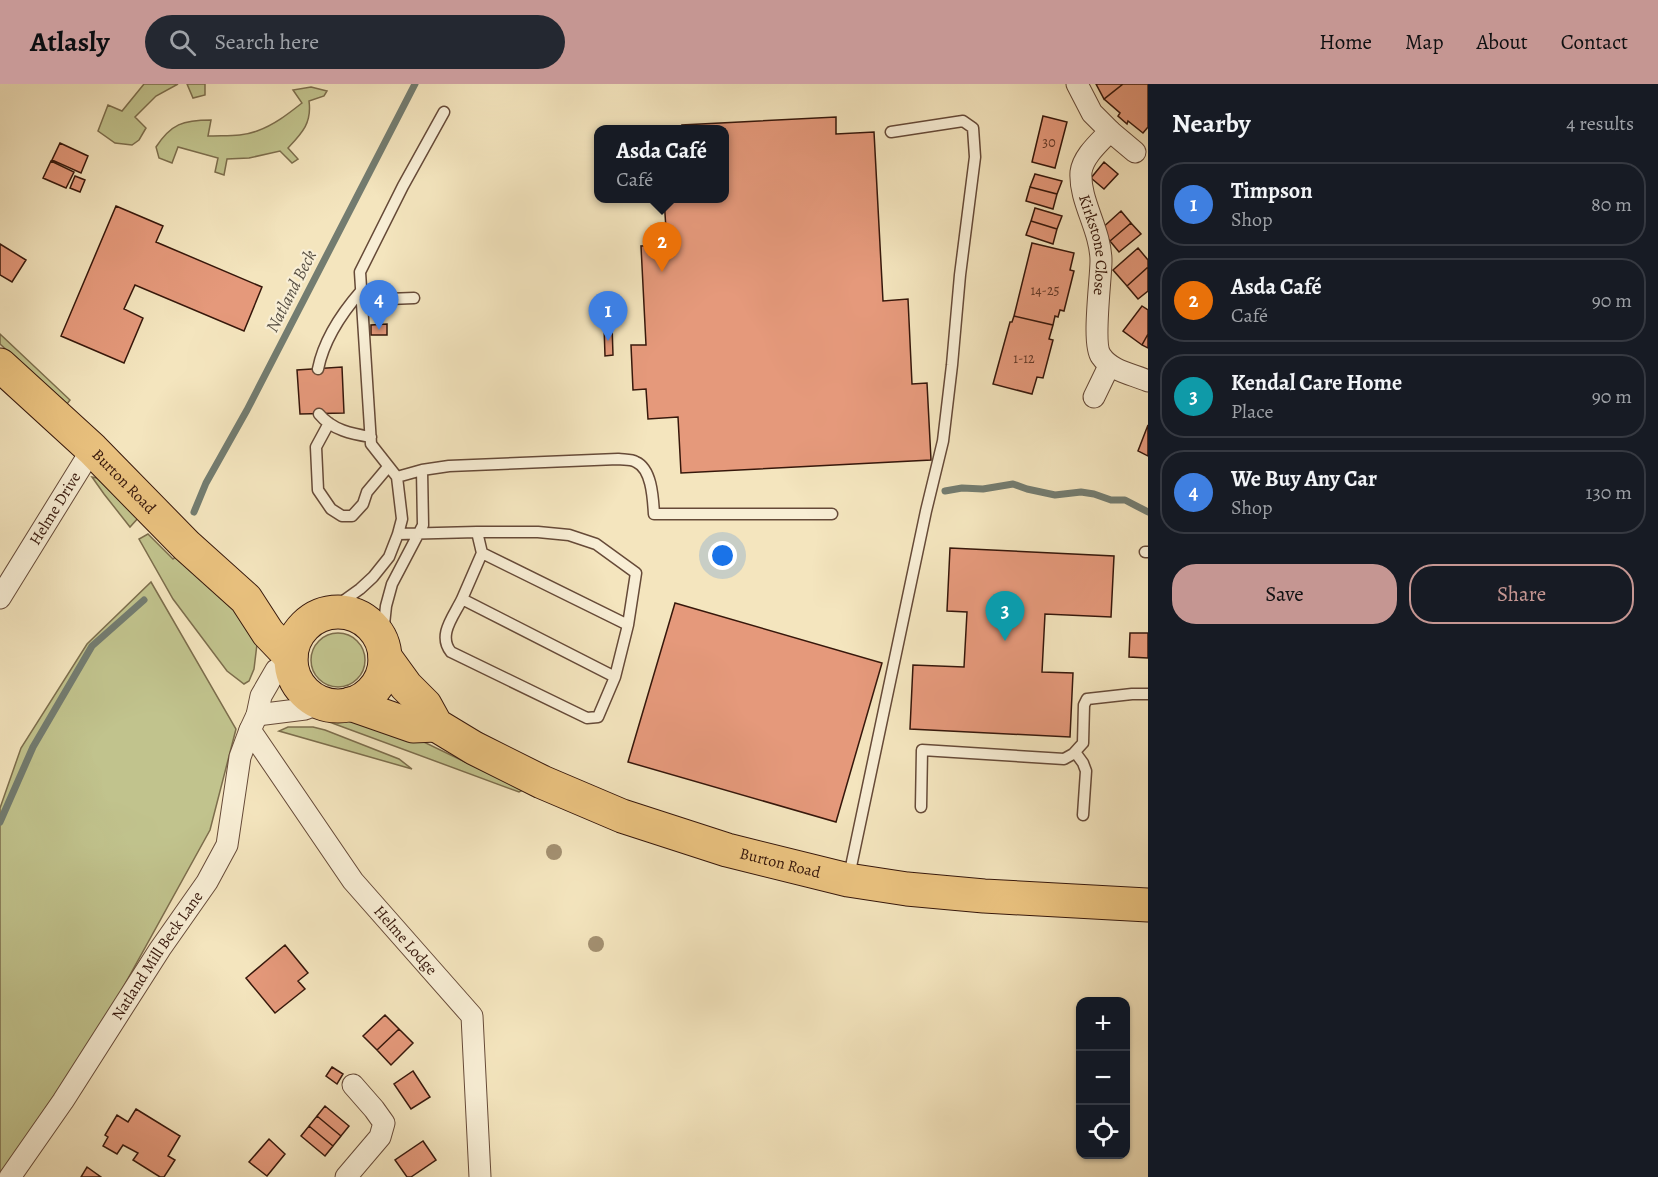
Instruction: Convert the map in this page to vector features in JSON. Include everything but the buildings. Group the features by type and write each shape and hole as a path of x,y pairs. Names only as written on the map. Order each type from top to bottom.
{"main road":[{"name":"Burton Road","path":"0,365 92,449 186,545 246,598 268,633 291,660"},
{"name":"Burton Road","path":"246,598 285,611 322,615"},
{"path":"341,612 354,614 376,631 383,650 383,672 376,686 364,697 336,703 309,696 293,675 292,645 306,624 322,615 341,612"},
{"name":"Burton Road","path":"383,650 406,686 424,705 436,725 474,748 542,782 622,816 727,850 848,880 907,889 984,896 1148,905"},
{"name":"Burton Road","path":"336,703 413,726 436,725"}],"street":[{"path":"1077,84 1092,113 1134,152"},
{"name":"Kirkstone Close","path":"1109,366 1099,354 1097,312 1101,260 1097,233 1083,189 1081,170 1089,155 1110,131"},
{"path":"1094,397 1109,366 1148,381"},
{"name":"Helme Drive","path":"0,598 92,449"},
{"name":"Natland Mill Beck Lane","path":"10,1177 63,1101 160,949 207,882 226,845 240,757 254,722 261,696 276,670 291,660"},
{"path":"254,722 336,703"},
{"name":"Helme Lodge","path":"254,722 353,880 472,1016 480,1177"},
{"path":"346,1177 380,1137 384,1123 353,1085"}],"lane":[{"path":"322,615 360,589 373,577 389,556 402,519 397,477 371,444 360,272 403,186 444,112"},
{"path":"848,880 926,511 943,441 975,158 973,128 963,121 891,132"},
{"path":"318,369 321,353 347,307 362,296 414,298"},
{"path":"320,414 329,423 351,434 371,437"},
{"path":"329,423 316,447 318,490 331,509 342,516 352,516 363,504 367,492 388,467"},
{"path":"397,477 449,466 618,459 638,462 645,471 651,484 654,514 832,514"},
{"path":"383,650 386,606 392,584 423,525 422,470"},
{"path":"398,534 477,532 538,532 569,535 596,544 636,573 628,625 615,677 598,717 587,718 451,652 445,645 445,635 482,553 477,532"},
{"path":"482,553 628,625"},
{"path":"462,599 615,677"},
{"path":"921,807 922,750 1064,759 1083,743 1084,705 1088,699 1148,694"},
{"path":"1075,752 1083,762 1086,771 1083,815"}],"green space":[{"path":"144,84 178,84 156,96 135,117 146,128 139,140 132,145 115,143 98,131 108,105 122,111"},
{"path":"187,84 205,84 205,95 193,98"},
{"path":"311,87 327,91 324,96 309,101 307,122 302,132 288,148 298,159 292,163 280,151 249,158 227,159 224,175 215,172 218,158 178,147 172,163 159,158 156,147 167,133 185,122 211,120 208,136 251,133 275,122 302,103 293,90"},
{"path":"0,334 70,400 67,404 0,344"},
{"path":"92,477 97,478 139,517 130,527 104,494"},
{"path":"148,534 173,559 178,555 250,623 257,644 254,669 249,681 244,684 227,671 173,599 139,539"},
{"path":"151,582 236,729 210,830 104,1022 0,1175 0,808 21,748 87,644"},
{"path":"333,633 343,633 353,637 361,645 365,660 361,675 353,683 343,687 333,687 323,683 315,675 311,665 311,655 315,645 323,637"},
{"path":"313,716 358,718 399,730 523,790 519,792"},
{"path":"288,727 313,727 325,730 399,759 412,769 279,731"}],"waterway":[{"name":"Natland Beck","path":"194,512 206,483 247,410 415,84"},
{"path":"945,491 962,488 983,489 1013,484 1055,495 1081,492 1111,500 1125,500 1148,512"},
{"name":"Natland Beck","path":"0,822 33,747 92,646 144,600"}],"place":[{"name":"Asda Café","path":"662,272"},
{"name":"We Buy Any Car","path":"379,330"},
{"name":"Timpson","path":"608,341"},
{"name":"Kendal Care Home","path":"1005,641"}]}
